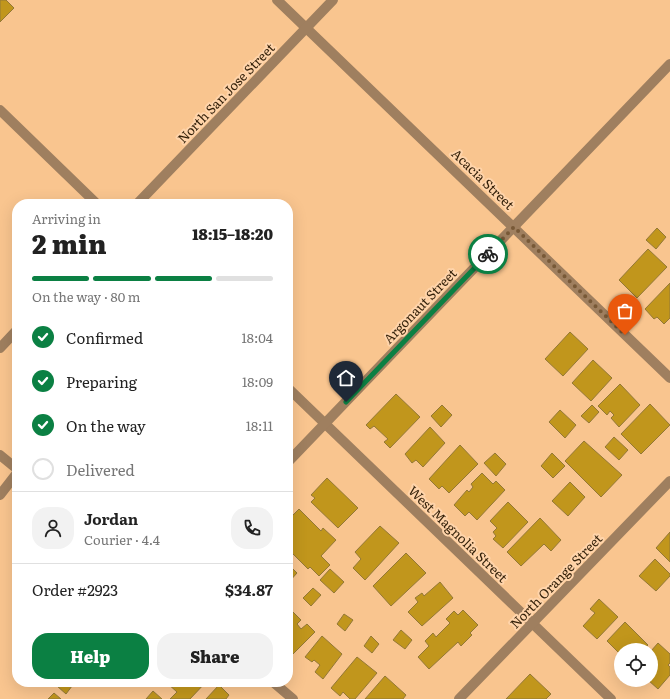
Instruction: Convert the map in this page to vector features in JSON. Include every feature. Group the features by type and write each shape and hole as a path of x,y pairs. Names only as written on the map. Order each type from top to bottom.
{"street":[{"name":"Acacia Street","path":"277,0 670,378"},
{"name":"North San Jose Street","path":"142,199 334,0"},
{"name":"Argonaut Street","path":"293,457 670,64"},
{"path":"0,110 92,199"},
{"path":"0,348 12,335"},
{"name":"West Magnolia Street","path":"293,393 611,699"},
{"path":"0,455 12,465"},
{"path":"0,495 12,479"},
{"name":"North Orange Street","path":"460,699 670,481"},
{"path":"278,687 293,699"}],"building":[{"path":"0,0 6,0 14,8 0,22"},
{"path":"657,228 666,237 656,249 646,240"},
{"path":"648,249 667,267 637,298 619,280"},
{"path":"670,283 670,318 664,324 657,317 654,319 645,309"},
{"path":"570,332 588,349 563,376 545,359"},
{"path":"593,360 612,378 591,401 572,383"},
{"path":"620,384 640,405 619,427 611,418 614,415 610,411 607,415 598,406"},
{"path":"396,394 420,417 390,448 384,442 388,439 374,426 370,429 366,425"},
{"path":"650,404 670,425 641,454 621,434"},
{"path":"442,405 452,415 441,427 431,416"},
{"path":"592,405 599,412 589,423 581,416"},
{"path":"560,410 576,425 565,438 549,422"},
{"path":"430,427 445,443 423,467 416,460 412,463 405,454"},
{"path":"614,437 628,450 619,460 605,447"},
{"path":"584,441 622,475 601,497 565,461"},
{"path":"460,445 478,464 449,493 442,486 439,489 429,479"},
{"path":"495,453 506,464 496,476 484,463"},
{"path":"552,453 565,466 553,478 541,466"},
{"path":"482,473 493,484 496,481 505,490 477,520 469,512 465,516 454,505 467,490 469,492 473,487 471,484"},
{"path":"327,478 358,508 338,528 311,502 315,498 311,495"},
{"path":"570,482 585,497 568,516 552,501"},
{"path":"508,502 528,522 503,548 493,539 496,536 493,532 497,528 490,521"},
{"path":"299,509 321,531 323,528 336,540 321,556 330,565 319,576 310,567 308,569 293,554 293,515"},
{"path":"540,518 561,540 551,551 544,544 521,566 507,552"},
{"path":"380,526 399,543 365,580 353,568 361,559 355,552"},
{"path":"670,532 670,562 656,548"},
{"path":"406,553 426,573 391,606 373,586"},
{"path":"655,559 670,574 670,576 656,591 639,576"},
{"path":"293,569 297,573 293,577"},
{"path":"330,569 344,582 334,593 320,580"},
{"path":"440,582 453,598 422,626 408,612 418,602 415,598 422,593 424,596"},
{"path":"313,588 321,595 311,606 303,598"},
{"path":"599,599 618,617 597,639 583,626 595,613 590,609"},
{"path":"463,610 478,625 470,633 472,635 461,646 458,642 429,669 418,657 429,646 425,641 433,633 436,637 450,623 446,619 454,611 458,615"},
{"path":"293,612 301,620 297,624 301,629 307,624 315,632 293,654"},
{"path":"344,614 353,620 345,631 337,624"},
{"path":"625,622 646,643 614,643 614,648 607,641"},
{"path":"401,630 412,640 405,649 393,640"},
{"path":"322,636 342,654 323,679 315,672 320,665 314,660 312,662 305,657"},
{"path":"371,636 379,644 372,653 364,646"},
{"path":"658,643 670,654 670,663 668,665 670,667 670,675 658,689 656,687 658,687"},
{"path":"357,657 377,673 355,699 350,699 343,692 340,696 331,688"},
{"path":"530,674 551,694 546,699 506,699"},
{"path":"385,676 406,695 403,699 365,699"},
{"path":"58,687 71,687 66,694"},
{"path":"171,687 201,687 190,699 170,699 177,692"},
{"path":"217,687 221,687 229,695 226,699 206,699"},
{"path":"153,691 162,699 146,699"},
{"path":"54,693 61,699 48,699"}],"way so far":[{"path":"488,254 514,227 625,335"}],"route":[{"path":"346,402 488,254"}]}
